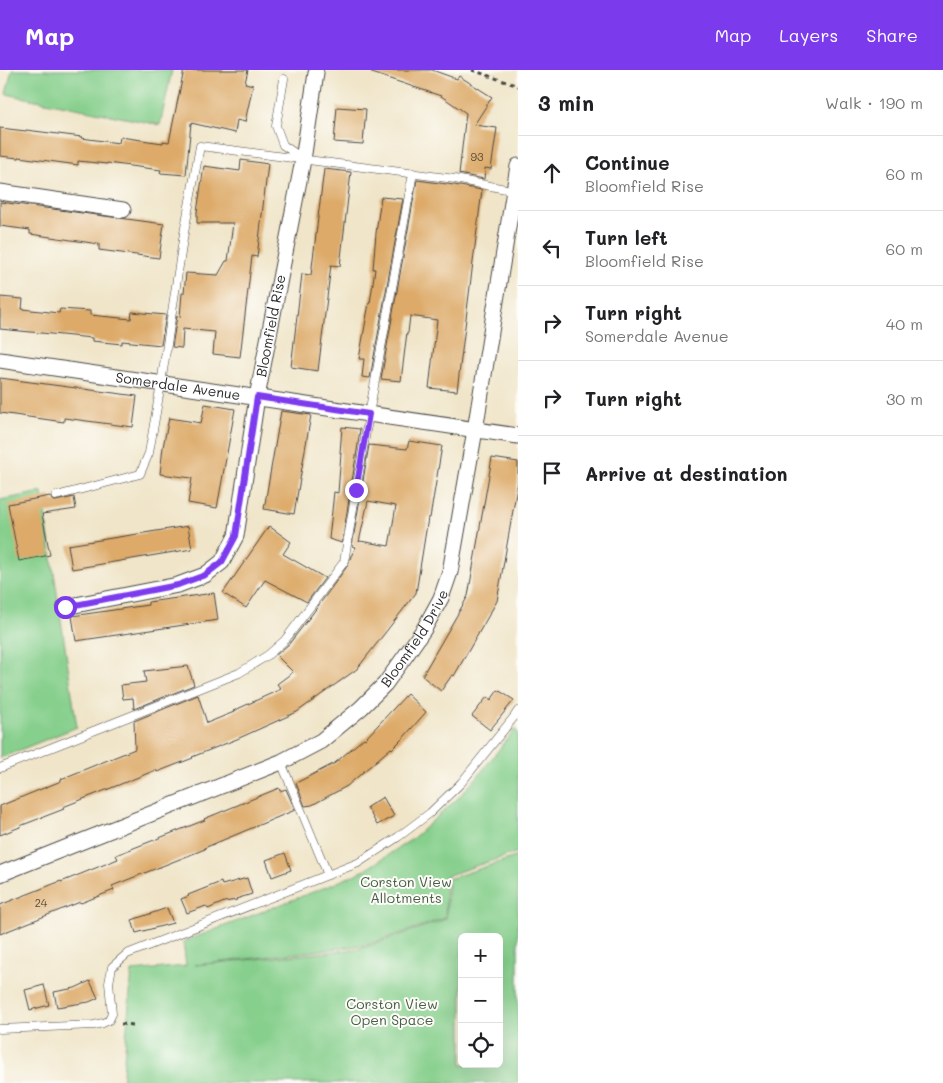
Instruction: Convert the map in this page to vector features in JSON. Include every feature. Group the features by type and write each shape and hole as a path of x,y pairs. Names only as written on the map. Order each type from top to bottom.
{"street":[{"name":"Bloomfield Rise","path":"65,607 178,585 205,575 222,562 236,536 257,397 303,160 316,74"},
{"name":"Bloomfield Drive","path":"0,874 281,762 321,741 361,708 385,684 424,629 441,598 450,572 516,191 518,166"},
{"path":"0,192 123,210"},
{"name":"Somerdale Avenue","path":"0,360 518,436"}],"lane":[{"path":"284,79 276,126 283,145 303,160"},
{"path":"56,496 140,474 149,454 184,233 200,146 413,173 516,191"},
{"path":"0,768 239,673 268,655 284,640 344,562 413,173"},
{"path":"0,1029 94,1025 109,1020 112,1014 109,983 112,967 127,954 358,863 430,813 461,783 518,710"},
{"path":"281,762 328,875"}],"path":[{"path":"472,70 518,86"}],"green space":[{"path":"12,70 172,70 160,125 6,94"},
{"path":"42,492 77,727 0,758 0,500"},
{"name":"Corston View Open Space","path":"515,729 518,733 518,852 446,876 445,918 367,945 195,965 366,947 446,919 448,879 518,856 518,1083 122,1083 132,971 186,966 183,942 365,870 412,839 456,800 478,776"}],"building":[{"path":"184,70 248,70 245,83 253,85 245,122 237,120 235,133 191,123 186,175 160,173 161,170 107,163 78,161 78,165 0,156 0,128 119,143 120,137 163,143 163,141 169,142"},
{"path":"372,70 432,70 457,79 459,76 492,97 474,125 497,128 491,169 485,168 484,179 459,174 466,113 441,96 372,73"},
{"path":"337,107 366,109 363,144 334,142"},
{"path":"241,160 268,164 257,257 252,256 240,357 213,354 215,332 183,329 182,348 172,347 177,316 180,317 186,273 218,275 226,261 228,261 233,223 197,223 204,166 240,171"},
{"path":"324,169 351,172 340,266 331,265 318,371 291,367 302,274 311,275"},
{"path":"417,180 482,190 457,391 429,388 437,320 410,316 401,381 381,379"},
{"path":"381,197 403,199 370,378 362,377 364,359 359,359 375,269 373,269"},
{"path":"0,202 164,224 159,258 99,250 99,244 30,234 30,230 0,226"},
{"path":"0,297 23,299 22,309 59,313 60,309 90,311 90,315 131,319 132,312 166,315 161,345 122,341 122,344 92,341 92,338 0,329"},
{"path":"0,378 137,396 133,427 64,418 64,422 0,413"},
{"path":"205,404 235,409 217,508 188,503 192,478 160,474 169,418 201,423"},
{"path":"281,411 311,415 294,514 264,509"},
{"path":"342,427 360,429 342,543 329,539 334,492 338,493"},
{"path":"409,441 442,446 416,593 357,669 297,712 193,758 157,772 156,770 63,807 64,809 0,835 0,806 135,749 134,721 198,695 207,723 281,689 277,684 293,672 276,655 289,644 313,613 348,565 356,547 352,546 369,445 407,449","holes":["368,501 396,506 389,546 359,542"]},
{"path":"492,458 518,462 518,482 497,601 454,676 452,675 441,691 422,676 468,596"},
{"path":"50,496 55,501 74,497 76,509 42,514 50,555 19,561 8,504"},
{"path":"188,526 192,549 72,569 68,545"},
{"path":"269,526 291,542 283,554 325,578 307,602 265,580 246,608 223,593"},
{"path":"214,593 218,620 76,641 72,616 148,605 148,602"},
{"path":"188,666 194,685 134,709 133,698 123,699 121,685 146,682 144,671"},
{"path":"498,690 514,700 490,730 472,716 487,697 491,700"},
{"path":"407,694 426,712 404,737 347,786 312,805 305,806 296,783 335,763 365,739"},
{"path":"279,788 280,791 286,789 295,810 112,886 114,890 0,934 0,905 118,859 116,855"},
{"path":"383,797 394,816 377,825 367,807"},
{"path":"285,853 291,870 272,877 266,860"},
{"path":"247,878 252,894 208,909 206,906 187,913 181,899 221,882 222,885"},
{"path":"167,908 173,923 136,933 132,920"},
{"path":"90,981 98,998 89,1002 57,1007 54,992 75,988"},
{"path":"44,985 49,1005 30,1010 25,990"}],"route":[{"path":"65,607 178,585 205,575 222,562 236,536 257,397 369,414 356,490"}],"park label":[{"name":"Corston View Allotments","path":"406,890"}]}
